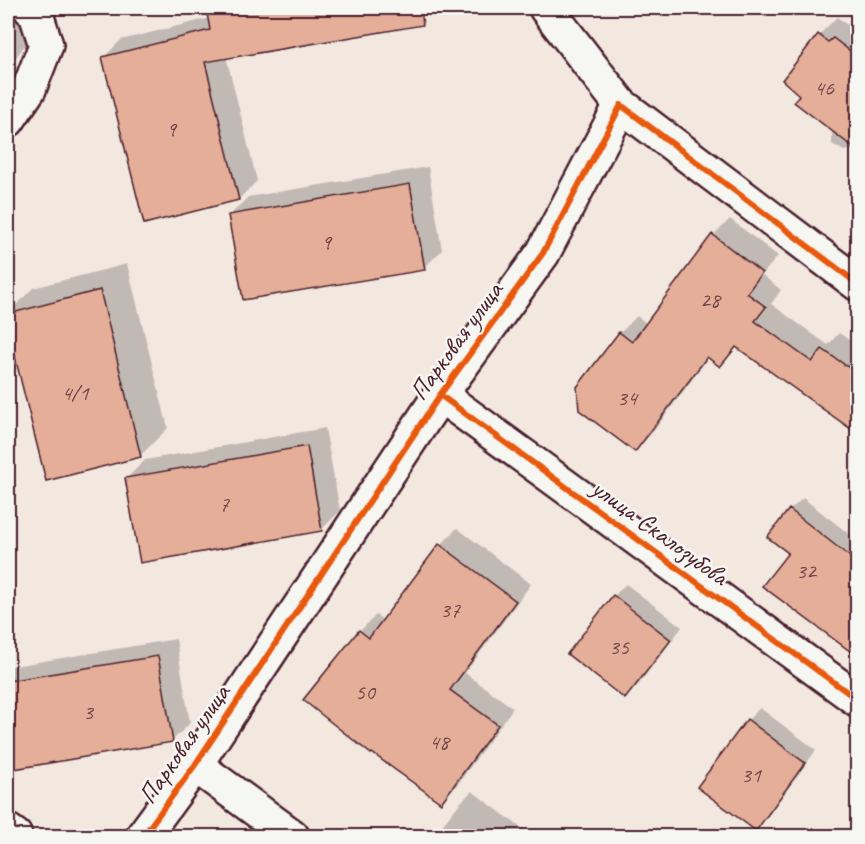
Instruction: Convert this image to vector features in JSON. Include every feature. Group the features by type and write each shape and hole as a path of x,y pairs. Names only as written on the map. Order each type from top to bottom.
{"street":[{"path":"8,120 30,89 46,45 36,14 30,8"},
{"path":"546,8 621,105 858,284"},
{"name":"Парковая улица","path":"143,837 195,765 440,395 543,253 621,105"},
{"name":"улица Скалозубова","path":"440,395 858,700"},
{"path":"195,765 292,837"},
{"path":"8,831 15,837"}],"building":[{"path":"206,8 421,8 423,25 205,62 239,200 144,224 102,57 210,30"},
{"path":"818,34 828,42 833,38 858,57 858,151 794,102 799,95 782,80"},
{"path":"410,184 425,270 243,300 228,215"},
{"path":"712,234 762,273 747,293 766,307 755,321 812,362 822,349 858,374 858,434 736,347 720,367 707,357 635,452 579,410 577,387 619,332 632,342"},
{"path":"100,290 141,457 46,481 8,329 8,314"},
{"path":"307,446 322,531 140,563 125,478"},
{"path":"789,509 858,563 858,657 762,586 788,553 767,537"},
{"path":"439,544 516,601 450,690 498,725 441,803 371,754 303,700 359,630 369,638"},
{"path":"613,595 671,640 625,699 567,654"},
{"path":"158,656 173,742 8,770 8,681"},
{"path":"747,719 805,763 756,831 697,787"}],"cycle path":[{"path":"143,836 195,765 440,395 543,253 621,105 858,284"},
{"path":"440,395 858,700"}]}
